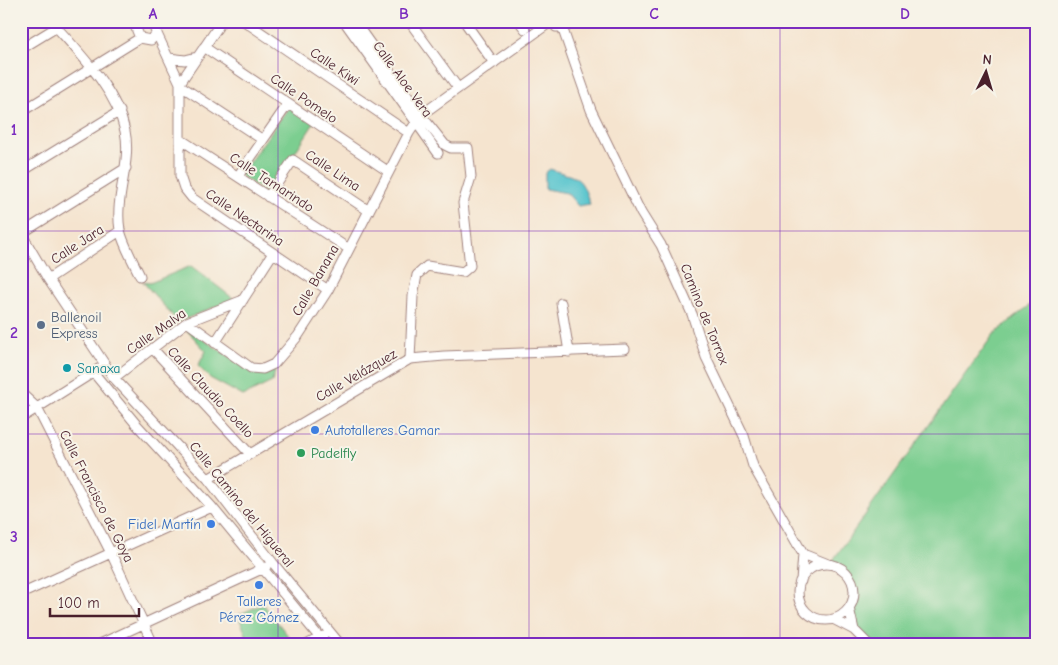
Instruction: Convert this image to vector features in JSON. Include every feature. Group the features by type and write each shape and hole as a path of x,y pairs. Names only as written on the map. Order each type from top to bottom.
{"street":[{"path":"133,21 140,38"},
{"name":"Calle Nectarina","path":"151,21 180,84 180,176 184,188 192,198 328,290"},
{"path":"222,21 180,84 263,140"},
{"name":"Calle Kiwi","path":"244,21 410,133"},
{"name":"Calle Aloe Vera","path":"344,21 419,118 445,145 451,148 468,148 471,177 463,202 470,266 463,272 427,266 417,275 413,296 410,359"},
{"name":"Calle Aloe Vera","path":"354,21 419,118 438,153"},
{"path":"409,21 458,88"},
{"path":"464,21 494,63"},
{"path":"419,118 548,22 557,27 562,27 572,21"},
{"path":"21,49 54,24 92,66 120,111 126,133 126,168 119,206 120,231 140,276"},
{"name":"Camino de Torrox","path":"562,27 591,110 641,213 661,244 692,314 706,357 744,436 753,466 803,554"},
{"path":"21,112 92,66 140,38 152,40 157,33"},
{"name":"Calle Pomelo","path":"204,48 390,172"},
{"path":"169,58 185,60 197,57"},
{"path":"238,176 288,104"},
{"path":"21,172 120,111"},
{"name":"Calle Banana","path":"187,322 251,368 263,370 274,364 298,336 328,290 419,118"},
{"name":"Calle Tamarindo","path":"180,138 349,250"},
{"name":"Calle Lima","path":"268,196 293,160 369,211"},
{"path":"21,233 126,168"},
{"name":"Calle Jara","path":"48,279 120,231"},
{"name":"Calle Camino del Higueral","path":"21,233 48,279 114,378 208,479 273,563 340,644"},
{"path":"215,343 273,253"},
{"name":"Calle Malva","path":"114,378 187,322 243,300"},
{"path":"561,302 568,352"},
{"name":"Calle Claudio Coello","path":"153,349 250,454"},
{"name":"Calle Velázquez","path":"208,479 410,359 626,349"},
{"path":"21,418 105,364"},
{"name":"Calle Camino del Higueral","path":"93,372 136,424 212,507 322,641"},
{"name":"Calle Francisco de Goya","path":"21,393 37,408 111,553 153,644"},
{"path":"21,594 212,507"},
{"path":"803,554 830,565 846,573 852,581 854,590 853,599 843,615 826,620 809,614 803,608 798,591 801,581 803,554"},
{"path":"100,644 273,563"},
{"path":"801,581 812,569 820,565 830,565"},
{"path":"849,608 854,630"},
{"path":"834,619 854,630 868,644"},
{"path":"308,644 322,641 330,633"}],"green space":[{"path":"289,107 314,123 268,194 240,175"},
{"path":"191,266 234,299 178,322 143,282 150,283"},
{"path":"1037,299 1037,644 873,644 854,630 850,615 854,592 853,586 849,577 831,563 993,335"},
{"path":"184,327 253,372 265,373 272,369 275,372 272,382 243,396 210,378 198,366 206,351"},
{"path":"263,604 294,644 250,644 238,615"}],"water":[{"path":"550,169 573,177 581,182 590,204 578,206 567,193 545,189 545,173"}],"place":[{"name":"Ballenoil Express","path":"41,325"},
{"name":"Sanaxa","path":"67,368"},
{"name":"Autotalleres Gamar","path":"315,430"},
{"name":"Padelfly","path":"301,453"},
{"name":"Fidel Martín","path":"211,524"},
{"name":"Talleres Pérez Gómez","path":"259,585"}]}
